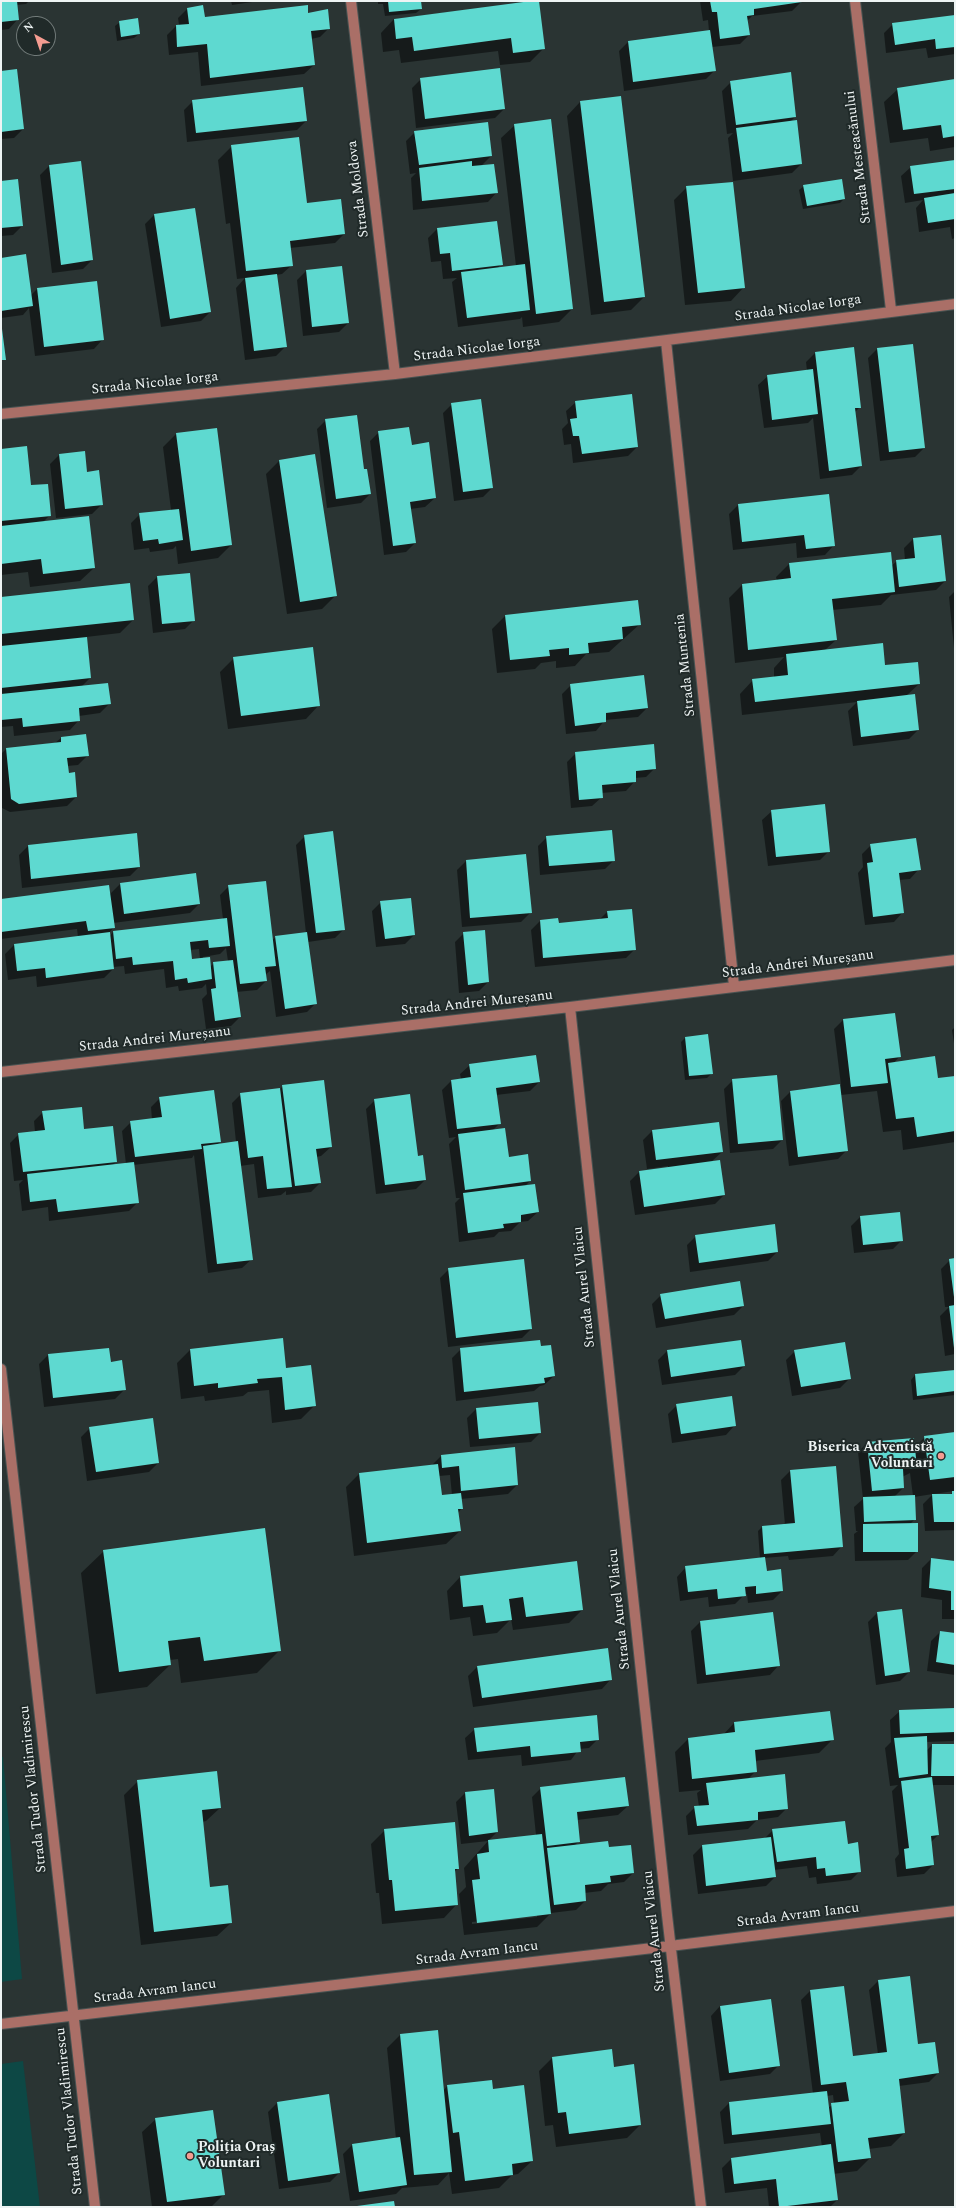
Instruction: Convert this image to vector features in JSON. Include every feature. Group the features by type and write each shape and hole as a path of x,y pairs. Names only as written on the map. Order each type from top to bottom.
{"street":[{"name":"Strada Moldova","path":"351,1 395,374"},
{"name":"Strada Mesteacănului","path":"855,1 891,310"},
{"name":"Strada Nicolae Iorga","path":"1,414 395,374 666,341 891,310 955,304"},
{"name":"Strada Muntenia","path":"666,341 734,986"},
{"name":"Strada Andrei Mureșanu","path":"1,1072 570,1007 955,960"},
{"name":"Strada Aurel Vlaicu","path":"570,1007 670,1946 701,2207"},
{"name":"Strada Tudor Vladimirescu","path":"1,1368 95,2207"},
{"name":"Strada Avram Iancu","path":"1,2024 670,1946 955,1911"}],"shaded area":[{"path":"1,1757 3,1757 22,1979 1,1982"},
{"path":"23,2061 40,2207 1,2207 1,2064"}],"building":[{"path":"1,1 17,1 19,16 16,16 16,20 1,22"},
{"path":"388,1 421,1 422,9 389,12"},
{"path":"539,1 545,49 513,53 511,38 414,51 412,37 396,39 394,19"},
{"path":"710,1 802,2 754,9 754,15 747,16 750,35 720,39 717,12 712,12"},
{"path":"203,5 205,17 308,5 308,13 328,9 330,29 311,31 315,65 210,78 207,44 177,47 176,25 189,24 187,8"},
{"path":"955,15 955,47 936,49 935,39 895,45 892,23"},
{"path":"138,18 140,34 121,37 119,21"},
{"path":"710,30 716,71 633,82 628,41"},
{"path":"500,68 505,109 425,119 420,78"},
{"path":"17,69 24,129 1,132 1,71"},
{"path":"791,72 796,117 736,125 730,81"},
{"path":"955,79 955,136 943,138 941,125 903,130 897,88"},
{"path":"303,87 307,121 196,133 192,100"},
{"path":"621,96 645,297 604,302 580,101"},
{"path":"551,119 573,309 536,314 514,124"},
{"path":"797,120 802,164 742,172 736,128"},
{"path":"488,122 492,156 419,165 414,131"},
{"path":"299,137 307,203 341,199 345,234 290,241 293,266 246,271 231,145"},
{"path":"955,160 955,189 914,194 910,166"},
{"path":"81,161 93,260 61,265 49,165"},
{"path":"472,161 472,166 494,164 498,193 422,201 419,168"},
{"path":"18,179 23,226 1,228 1,181"},
{"path":"842,179 845,199 807,206 803,185"},
{"path":"733,182 745,288 698,293 686,186"},
{"path":"955,193 955,219 928,223 924,198"},
{"path":"195,208 211,312 170,319 154,214"},
{"path":"497,221 503,265 452,271 450,253 440,254 437,228"},
{"path":"26,254 33,306 1,311 1,258"},
{"path":"525,264 530,310 467,318 461,272"},
{"path":"342,266 349,323 312,327 306,270"},
{"path":"277,274 287,347 254,351 245,278"},
{"path":"97,281 104,340 44,347 37,288"},
{"path":"1,321 6,360 1,360"},
{"path":"913,344 925,448 889,452 877,348"},
{"path":"854,347 861,408 855,408 862,466 829,471 815,352"},
{"path":"813,369 818,414 772,420 767,375"},
{"path":"632,394 638,447 582,454 579,436 573,436 570,419 577,418 575,401"},
{"path":"481,399 493,488 463,492 451,403"},
{"path":"357,415 364,469 367,469 371,494 336,499 325,419"},
{"path":"409,427 412,445 429,442 436,498 410,502 416,543 393,546 378,431"},
{"path":"217,428 232,545 191,551 176,433"},
{"path":"27,446 31,485 48,484 51,516 1,521 1,449"},
{"path":"85,451 87,472 99,470 103,505 65,509 59,454"},
{"path":"315,454 337,596 300,602 279,460"},
{"path":"829,494 835,546 806,549 804,535 742,542 738,504"},
{"path":"179,509 183,540 159,544 158,539 143,541 139,513"},
{"path":"89,516 95,568 43,574 41,559 1,564 1,526"},
{"path":"941,535 946,581 899,587 896,560 915,558 913,538"},
{"path":"891,552 895,592 832,599 837,640 748,650 742,584 791,578 789,563"},
{"path":"190,573 195,621 162,624 157,576"},
{"path":"130,583 134,620 1,634 1,597"},
{"path":"638,600 641,625 622,627 623,639 588,643 589,653 569,655 569,648 549,650 550,656 510,660 505,615"},
{"path":"87,637 91,678 1,688 1,646"},
{"path":"883,643 885,665 918,662 920,684 755,702 752,679 788,675 786,654"},
{"path":"313,647 320,706 241,716 233,657"},
{"path":"644,675 648,708 606,713 606,722 575,726 570,684"},
{"path":"108,683 111,704 79,708 80,721 23,727 22,718 1,720 1,694"},
{"path":"915,694 919,730 861,737 857,701"},
{"path":"86,734 89,756 67,758 69,773 75,772 77,797 19,804 11,799 6,748 61,742 61,737"},
{"path":"654,744 656,769 636,771 636,782 602,785 603,798 579,800 575,752"},
{"path":"825,804 830,852 776,857 771,810"},
{"path":"612,830 615,861 549,866 546,836"},
{"path":"333,831 345,930 316,933 304,835"},
{"path":"137,833 140,867 31,879 28,845"},
{"path":"916,838 921,870 899,873 904,913 873,917 867,863 873,862 870,844"},
{"path":"526,854 532,913 470,918 466,860"},
{"path":"196,873 200,904 124,914 120,883"},
{"path":"266,881 276,966 265,967 267,981 240,984 228,885"},
{"path":"109,885 115,928 88,931 86,921 1,932 1,899"},
{"path":"411,898 415,935 385,939 380,901"},
{"path":"632,909 636,950 543,958 540,920 558,918 559,923 608,918 607,911"},
{"path":"227,918 230,946 209,948 208,940 190,942 192,959 210,957 212,979 188,983 187,978 175,980 173,961 133,965 132,957 116,959 113,931"},
{"path":"485,930 489,982 468,985 463,932"},
{"path":"110,932 114,969 46,978 45,968 17,971 14,944"},
{"path":"307,932 317,1004 285,1009 275,936"},
{"path":"233,960 241,1017 215,1021 211,989 216,988 213,962"},
{"path":"895,1013 901,1057 885,1059 888,1083 851,1087 843,1019"},
{"path":"708,1034 713,1074 689,1076 685,1037"},
{"path":"536,1055 540,1082 496,1088 501,1124 457,1129 451,1080 471,1077 469,1064"},
{"path":"935,1056 938,1078 955,1076 955,1131 917,1137 914,1117 896,1119 888,1063"},
{"path":"777,1075 783,1140 738,1144 732,1079"},
{"path":"324,1080 332,1147 316,1149 321,1183 295,1186 282,1085"},
{"path":"840,1084 848,1151 798,1157 790,1091"},
{"path":"280,1088 292,1187 267,1189 263,1156 248,1158 240,1093"},
{"path":"214,1090 221,1142 201,1144 202,1149 135,1157 130,1121 162,1117 159,1097"},
{"path":"410,1094 418,1156 423,1155 426,1180 385,1185 374,1099"},
{"path":"82,1107 84,1129 113,1126 117,1162 23,1172 18,1133 45,1130 42,1111"},
{"path":"719,1122 723,1152 656,1160 652,1130"},
{"path":"505,1128 509,1157 528,1154 531,1181 465,1190 458,1134"},
{"path":"238,1141 253,1260 217,1264 203,1146"},
{"path":"720,1160 725,1195 644,1207 639,1171"},
{"path":"134,1162 139,1203 58,1212 56,1199 30,1202 27,1174"},
{"path":"535,1184 539,1212 521,1215 521,1222 503,1224 504,1228 468,1233 463,1193"},
{"path":"900,1212 903,1241 863,1245 860,1216"},
{"path":"775,1224 778,1252 699,1263 695,1235"},
{"path":"955,1258 955,1297 954,1297 949,1259"},
{"path":"524,1259 532,1329 456,1338 448,1268"},
{"path":"740,1281 744,1306 665,1319 660,1294"},
{"path":"955,1305 955,1348 954,1348 949,1306"},
{"path":"283,1338 286,1368 311,1365 316,1406 285,1410 282,1377 257,1379 258,1383 218,1388 218,1383 194,1386 190,1349"},
{"path":"540,1340 541,1346 551,1345 555,1376 544,1378 545,1383 464,1392 460,1348"},
{"path":"741,1340 745,1366 671,1377 667,1350"},
{"path":"845,1342 851,1379 801,1387 794,1350"},
{"path":"109,1348 111,1362 122,1360 126,1390 53,1398 48,1354"},
{"path":"955,1370 955,1391 917,1396 915,1374"},
{"path":"732,1396 736,1426 681,1434 676,1404"},
{"path":"538,1402 541,1433 479,1439 476,1408"},
{"path":"153,1418 159,1463 96,1472 89,1427"},
{"name":"Biserica Adventistă Voluntari","path":"955,1432 955,1477 930,1480 924,1436"},
{"path":"914,1438 917,1468 903,1469 904,1488 872,1491 867,1442"},
{"path":"515,1447 518,1485 461,1491 459,1466 442,1468 441,1455"},
{"path":"438,1464 442,1495 461,1493 463,1509 458,1509 461,1531 367,1543 359,1473"},
{"path":"836,1466 843,1547 764,1554 762,1526 795,1523 790,1470"},
{"path":"952,1491 955,1491 955,1522 934,1522 932,1494 952,1494"},
{"path":"915,1495 916,1520 864,1522 863,1497"},
{"path":"918,1523 918,1552 863,1552 863,1524"},
{"path":"265,1528 281,1651 204,1661 200,1637 168,1641 171,1665 119,1672 103,1550"},
{"path":"765,1557 767,1571 781,1569 783,1591 756,1594 756,1586 745,1587 746,1596 718,1599 717,1589 688,1592 685,1566"},
{"path":"931,1558 955,1561 955,1610 951,1610 951,1591 929,1588"},
{"path":"577,1561 583,1610 526,1617 523,1597 509,1599 512,1620 486,1623 483,1605 463,1607 460,1576"},
{"path":"902,1609 910,1672 885,1676 877,1612"},
{"path":"773,1612 780,1666 706,1675 700,1621"},
{"path":"940,1631 955,1633 955,1665 936,1662"},
{"path":"608,1648 612,1680 482,1698 477,1666"},
{"path":"955,1708 955,1732 900,1734 899,1710"},
{"path":"830,1711 834,1740 755,1750 757,1772 692,1779 688,1738 735,1732 734,1722"},
{"path":"597,1715 599,1740 580,1742 581,1752 531,1757 530,1746 477,1752 474,1728"},
{"path":"927,1736 928,1774 899,1778 894,1738"},
{"path":"932,1744 955,1744 955,1776 931,1776"},
{"path":"217,1771 221,1808 202,1810 210,1887 228,1885 232,1923 154,1932 137,1780"},
{"path":"785,1774 788,1809 758,1812 758,1820 697,1826 694,1806 709,1805 706,1783"},
{"path":"625,1777 629,1806 577,1812 580,1842 547,1846 540,1787"},
{"path":"932,1777 939,1835 931,1836 934,1865 906,1869 904,1849 909,1848 901,1781"},
{"path":"494,1789 498,1832 469,1836 465,1792"},
{"path":"845,1821 848,1844 858,1842 861,1872 826,1876 825,1868 817,1869 816,1857 777,1862 772,1829"},
{"path":"455,1822 459,1869 455,1869 458,1905 395,1911 392,1880 389,1880 384,1829"},
{"path":"542,1834 551,1914 477,1923 472,1880 480,1879 477,1854 489,1852 488,1840"},
{"path":"771,1837 776,1877 706,1886 702,1845"},
{"path":"608,1841 609,1847 631,1845 634,1873 610,1876 611,1882 585,1885 586,1901 554,1905 547,1848"},
{"path":"910,1976 918,2044 935,2042 939,2073 899,2079 905,2133 868,2138 871,2158 838,2162 831,2103 849,2101 846,2082 821,2085 810,1990 844,1986 853,2056 887,2052 878,1980"},
{"path":"771,1999 780,2066 729,2073 720,2006"},
{"path":"438,2030 452,2172 414,2175 400,2034"},
{"path":"612,2049 614,2067 634,2064 641,2125 569,2134 566,2112 558,2113 552,2057"},
{"path":"492,2080 493,2089 524,2085 533,2161 512,2164 513,2175 465,2181 459,2132 453,2133 447,2085"},
{"path":"827,2091 831,2124 732,2135 729,2102"},
{"path":"329,2094 340,2173 288,2181 277,2102"},
{"name":"Poliția Oraș Voluntari","path":"213,2110 225,2195 167,2202 155,2118"},
{"path":"400,2137 407,2185 359,2192 352,2144"},
{"path":"831,2144 838,2200 779,2207 776,2179 734,2184 731,2158"},
{"path":"394,2201 395,2207 357,2207 357,2206"}],"place":[{"name":"Biserica Adventistă Voluntari","path":"941,1456"},
{"name":"Poliția Oraș Voluntari","path":"190,2156"}]}
